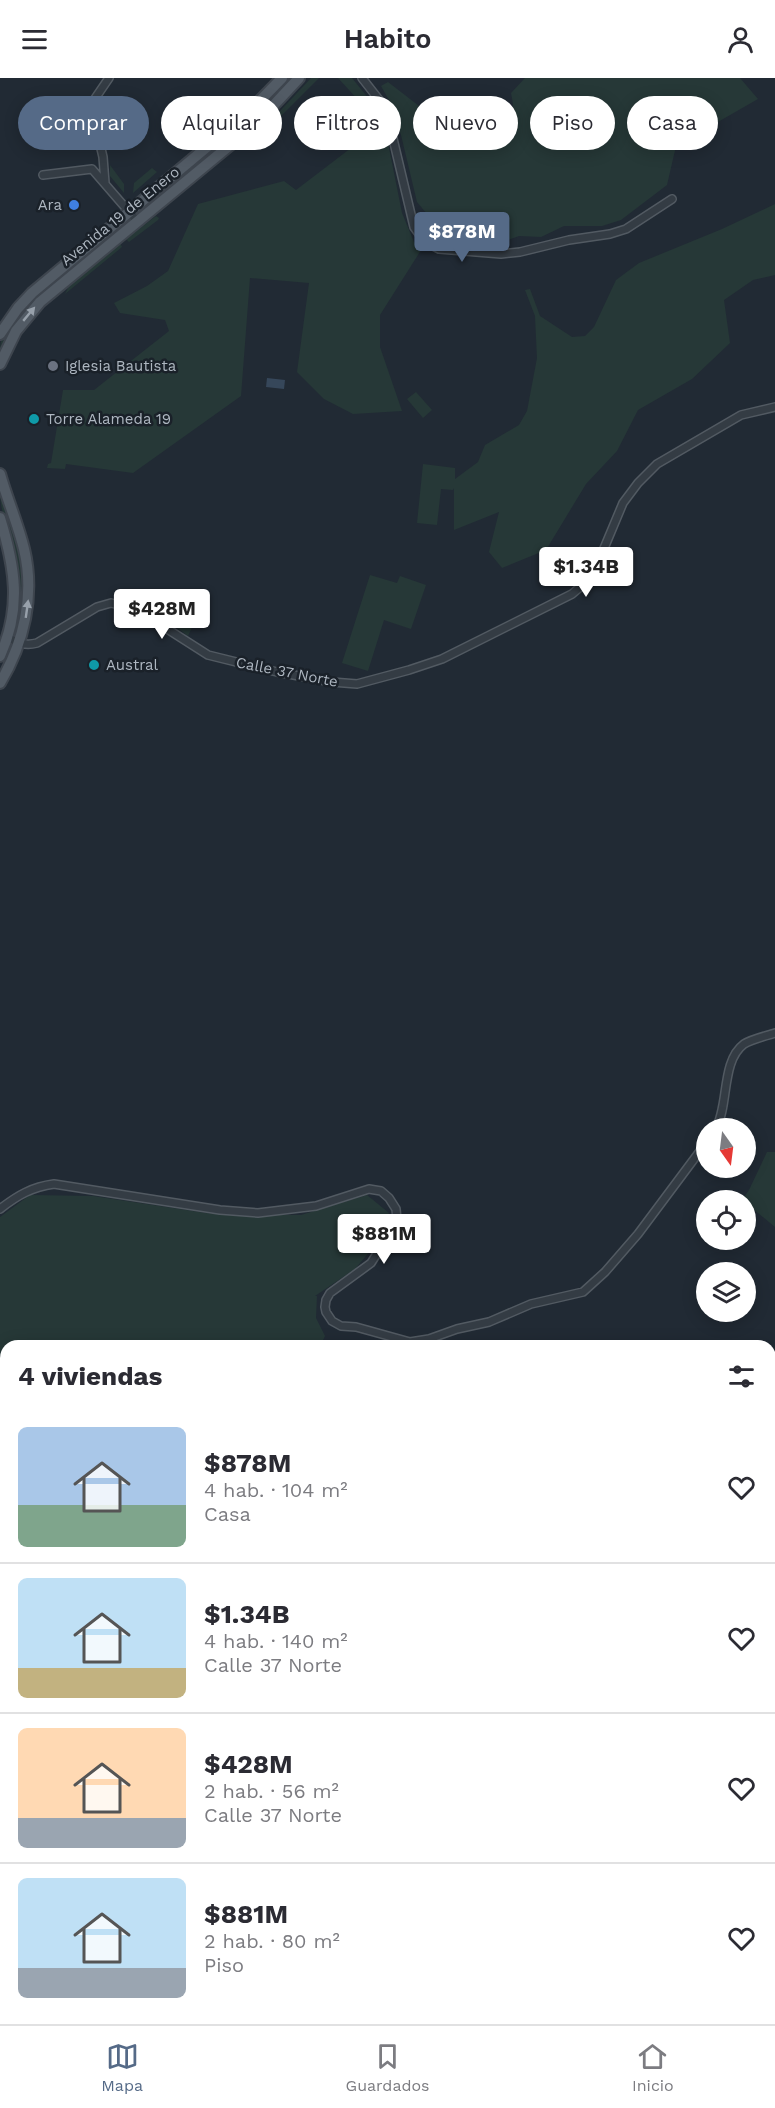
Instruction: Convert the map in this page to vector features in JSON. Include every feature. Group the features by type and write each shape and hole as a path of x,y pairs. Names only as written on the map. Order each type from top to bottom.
{"main road":[{"name":"Avenida 19 de Enero","path":"0,334 18,308 32,293 249,112 282,78"},
{"name":"Avenida 19 de Enero","path":"0,364 16,331 40,302 258,122 299,78"},
{"path":"0,474 24,550 28,598 19,643 0,683"},
{"path":"0,518 11,553 15,580 13,615 0,656"}],"street":[{"path":"105,183 103,157 93,111 94,100 109,78"},
{"path":"362,78 380,101 390,126 414,226 424,241 439,249 501,254 610,234 626,230 672,199"},
{"path":"43,175 92,169 137,221"},
{"name":"Calle 37 Norte","path":"19,643 28,645 37,643 97,607 111,603 136,609 208,655 277,672 357,684 409,670 442,659 572,594 592,577 623,503 638,483 657,464 741,415 775,407"},
{"path":"7,637 19,643"},
{"path":"720,1118 728,1074 735,1056 743,1045 775,1033"},
{"path":"423,1340 489,1322 531,1304 583,1292 605,1272 638,1234 696,1156"},
{"path":"0,1209 19,1194 33,1188 54,1184 220,1210 258,1213 316,1206 369,1189 381,1191 396,1209 397,1220 371,1263 330,1293 326,1300 326,1312 332,1321 341,1326 356,1327 404,1340"}],"shaded area":[{"path":"287,78 294,78 276,96 266,96"},
{"path":"311,78 319,78 301,96 294,96"},
{"path":"338,78 352,78 367,96 354,96"},
{"path":"525,78 740,78 758,99 718,122 718,96 627,96 627,150 675,150 667,185 621,220 602,226 564,226 541,237 519,236 505,241 482,239 437,226 417,202 401,135 401,96 387,96 381,86 388,82 413,101 413,150 518,150 518,96 511,96 511,93"},
{"path":"294,96 294,103 282,115 282,109"},
{"path":"205,150 217,150 138,215 135,211"},
{"path":"348,150 389,150 402,213 414,242 423,247 380,315 380,347 402,411 353,414 324,399 297,372 309,283 250,278 241,396 133,473 66,464 65,469 47,468 51,463 63,390 94,390 169,331 165,320 120,313 114,303 147,286 168,271 198,204 284,181 296,190"},
{"path":"110,165 124,184 124,193 110,176"},
{"path":"152,168 157,172 133,193 134,183"},
{"path":"775,204 775,275 753,280 724,300 730,343 692,379 638,410 617,451 586,484 546,550 502,568 489,552 499,512 454,530 454,488 453,490 441,489 437,525 417,523 423,464 455,468 455,479 478,462 485,445 519,425 527,411 537,358 535,316 525,290 530,289 540,316 572,337 585,336 594,327 616,280 639,263 722,229"},
{"path":"156,216 158,220 129,242 126,239"},
{"path":"126,219 128,223 37,299 0,356 1,342 21,310 56,276"},
{"path":"120,243 122,247 65,294 68,288"},
{"path":"416,392 432,410 423,418 407,399"},
{"path":"0,491 17,541 25,582 18,624 15,621 20,590 19,571 2,510"},
{"path":"370,575 397,583 400,576 426,585 411,629 384,620 368,671 342,663"},
{"path":"174,598 204,602 188,636 172,624"},
{"path":"767,1152 775,1152 775,1227 756,1211 756,1190 749,1190"},
{"path":"30,1195 93,1196 213,1214 301,1215 367,1195 389,1213 376,1244 355,1269 315,1296 317,1296 316,1318 325,1336 323,1340 0,1340 0,1217"}],"water":[{"path":"267,378 285,380 284,389 266,387"}],"place":[{"name":"Ara","path":"74,205"},
{"name":"Iglesia Bautista","path":"53,366"},
{"name":"Torre Alameda 19","path":"34,419"},
{"name":"Austral","path":"94,665"}]}
